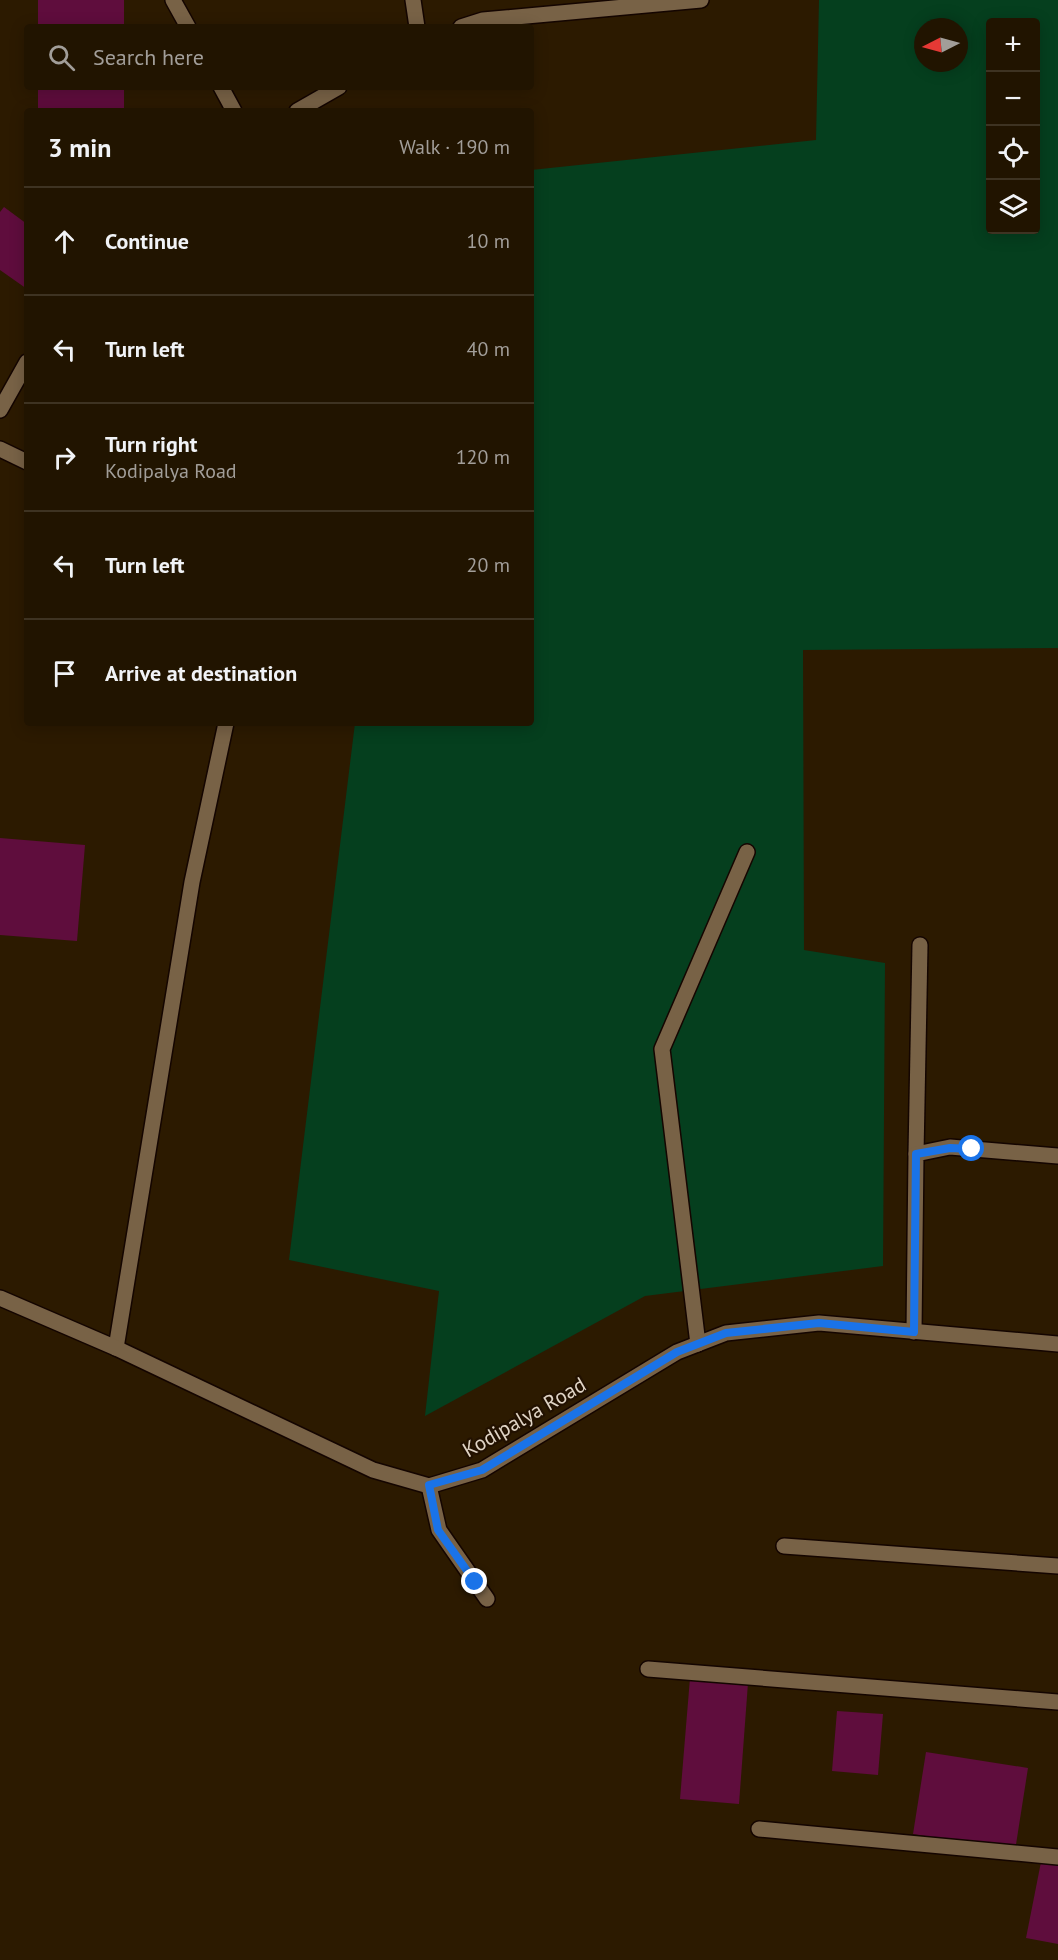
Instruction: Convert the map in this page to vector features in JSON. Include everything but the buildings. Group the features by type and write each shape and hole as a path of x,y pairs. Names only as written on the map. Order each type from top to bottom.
{"street":[{"path":"173,0 186,24"},
{"path":"413,0 417,24"},
{"path":"470,24 483,20 701,0"},
{"path":"222,90 232,108"},
{"path":"302,108 334,90"},
{"path":"0,410 24,367"},
{"path":"0,449 24,461"},
{"path":"116,1348 192,882 225,726"},
{"path":"698,1344 662,1049 747,852"},
{"path":"914,1332 920,945"},
{"path":"916,1154 950,1148 1058,1156"},
{"path":"0,1298 116,1348 373,1470 429,1485 438,1530 487,1599"},
{"name":"Kodipalya Road","path":"429,1485 482,1470 677,1352 726,1333 819,1323 1058,1344"},
{"path":"784,1546 1058,1566"},
{"path":"648,1669 1058,1702"},
{"path":"759,1829 1058,1857"}],"green space":[{"path":"819,0 1058,0 1058,648 803,650 804,950 885,963 883,1266 645,1296 425,1416 439,1291 289,1260 355,726 534,726 534,170 816,140"}],"route":[{"path":"475,1582 438,1530 429,1485 482,1470 677,1352 726,1333 819,1323 914,1332 916,1154 950,1148 972,1149"}]}
